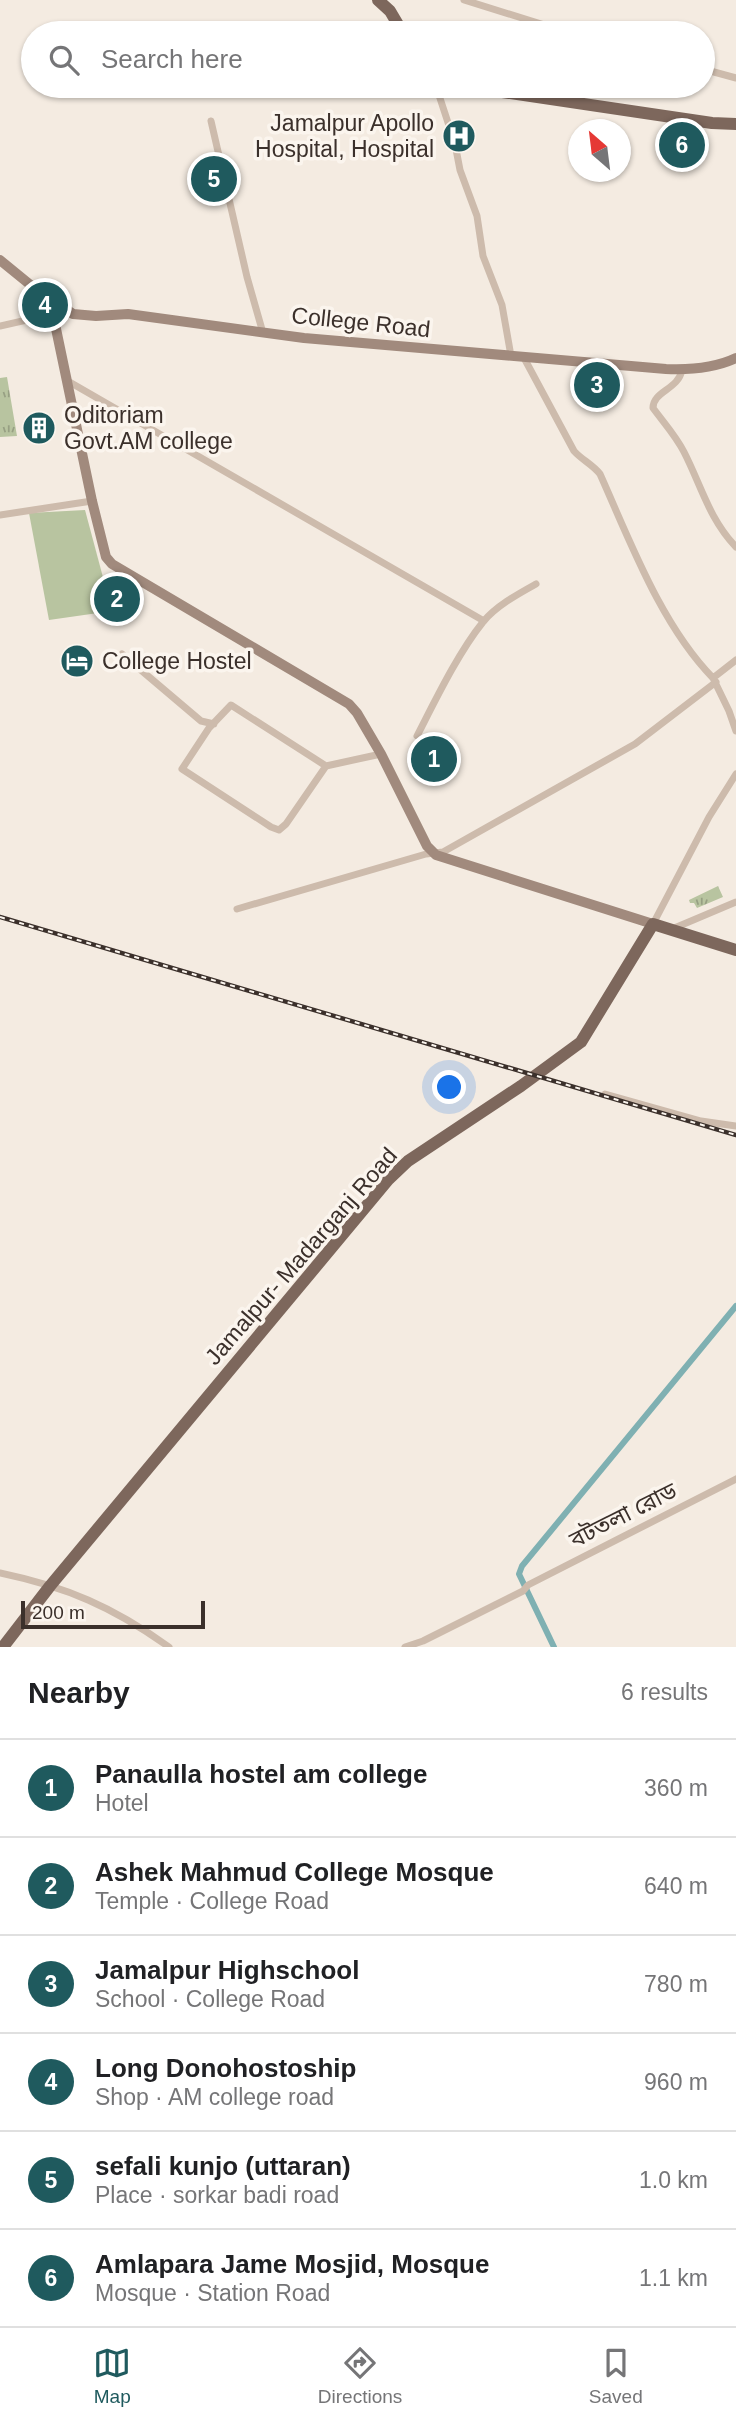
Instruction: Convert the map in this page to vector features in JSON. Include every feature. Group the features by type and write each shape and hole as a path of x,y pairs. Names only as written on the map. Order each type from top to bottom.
{"main road":[{"path":"378,0 396,21"},
{"path":"543,98 712,123 736,124"},
{"name":"College Road","path":"0,260 50,300 73,314 128,314 264,333 439,351 682,370 721,364 736,358"},
{"path":"50,300 92,501 106,557 112,564 349,704 381,754 426,846 436,855 736,950"},
{"name":"Jamalpur- Madarganj Road","path":"3,1647 50,1586 388,1180 408,1161 522,1086 582,1042 653,924"}],"street":[{"path":"464,0 531,21"},
{"path":"715,72 736,78"},
{"path":"440,98 460,170 472,198 483,256 502,305 517,356 574,450 600,474 656,597 700,664 715,680 736,732"},
{"path":"211,121 247,277 264,333"},
{"path":"0,326 53,314"},
{"path":"682,370 679,380 656,399 653,408 685,453 712,515 736,547"},
{"path":"66,380 484,621"},
{"path":"0,514 92,501"},
{"path":"418,736 484,621 499,607 536,584"},
{"path":"122,654 201,721 214,723"},
{"path":"236,909 426,854 436,855 635,744 736,660"},
{"path":"326,766 231,705 205,734 182,769 279,830 326,766 381,754"},
{"path":"201,721 205,734"},
{"path":"653,924 709,817 736,774"},
{"path":"671,929 736,902"},
{"path":"605,1094 701,1121 736,1126"},
{"name":"বটতলা রোড","path":"405,1647 423,1641 736,1479"},
{"path":"0,1573 93,1600 169,1647"}],"green space":[{"path":"7,377 17,436 0,437 0,378"},
{"path":"85,510 112,611 49,620 29,513"},
{"path":"718,886 723,897 697,908 694,903 690,903 689,900"}],"waterway":[{"path":"554,1647 519,1574 522,1566 736,1306"}],"railway":[{"path":"0,917 736,1135"}],"place":[{"name":"Jamalpur Apollo Hospital, Hospital","path":"459,136"},
{"name":"Amlapara Jame Mosjid, Mosque","path":"682,145"},
{"name":"sefali kunjo (uttaran)","path":"214,179"},
{"name":"Long Donohostoship","path":"45,305"},
{"name":"Jamalpur Highschool","path":"597,385"},
{"name":"Oditoriam Govt.AM college","path":"39,428"},
{"name":"Ashek Mahmud College Mosque","path":"117,599"},
{"name":"College Hostel","path":"77,661"},
{"name":"Panaulla hostel am college","path":"434,759"}]}
